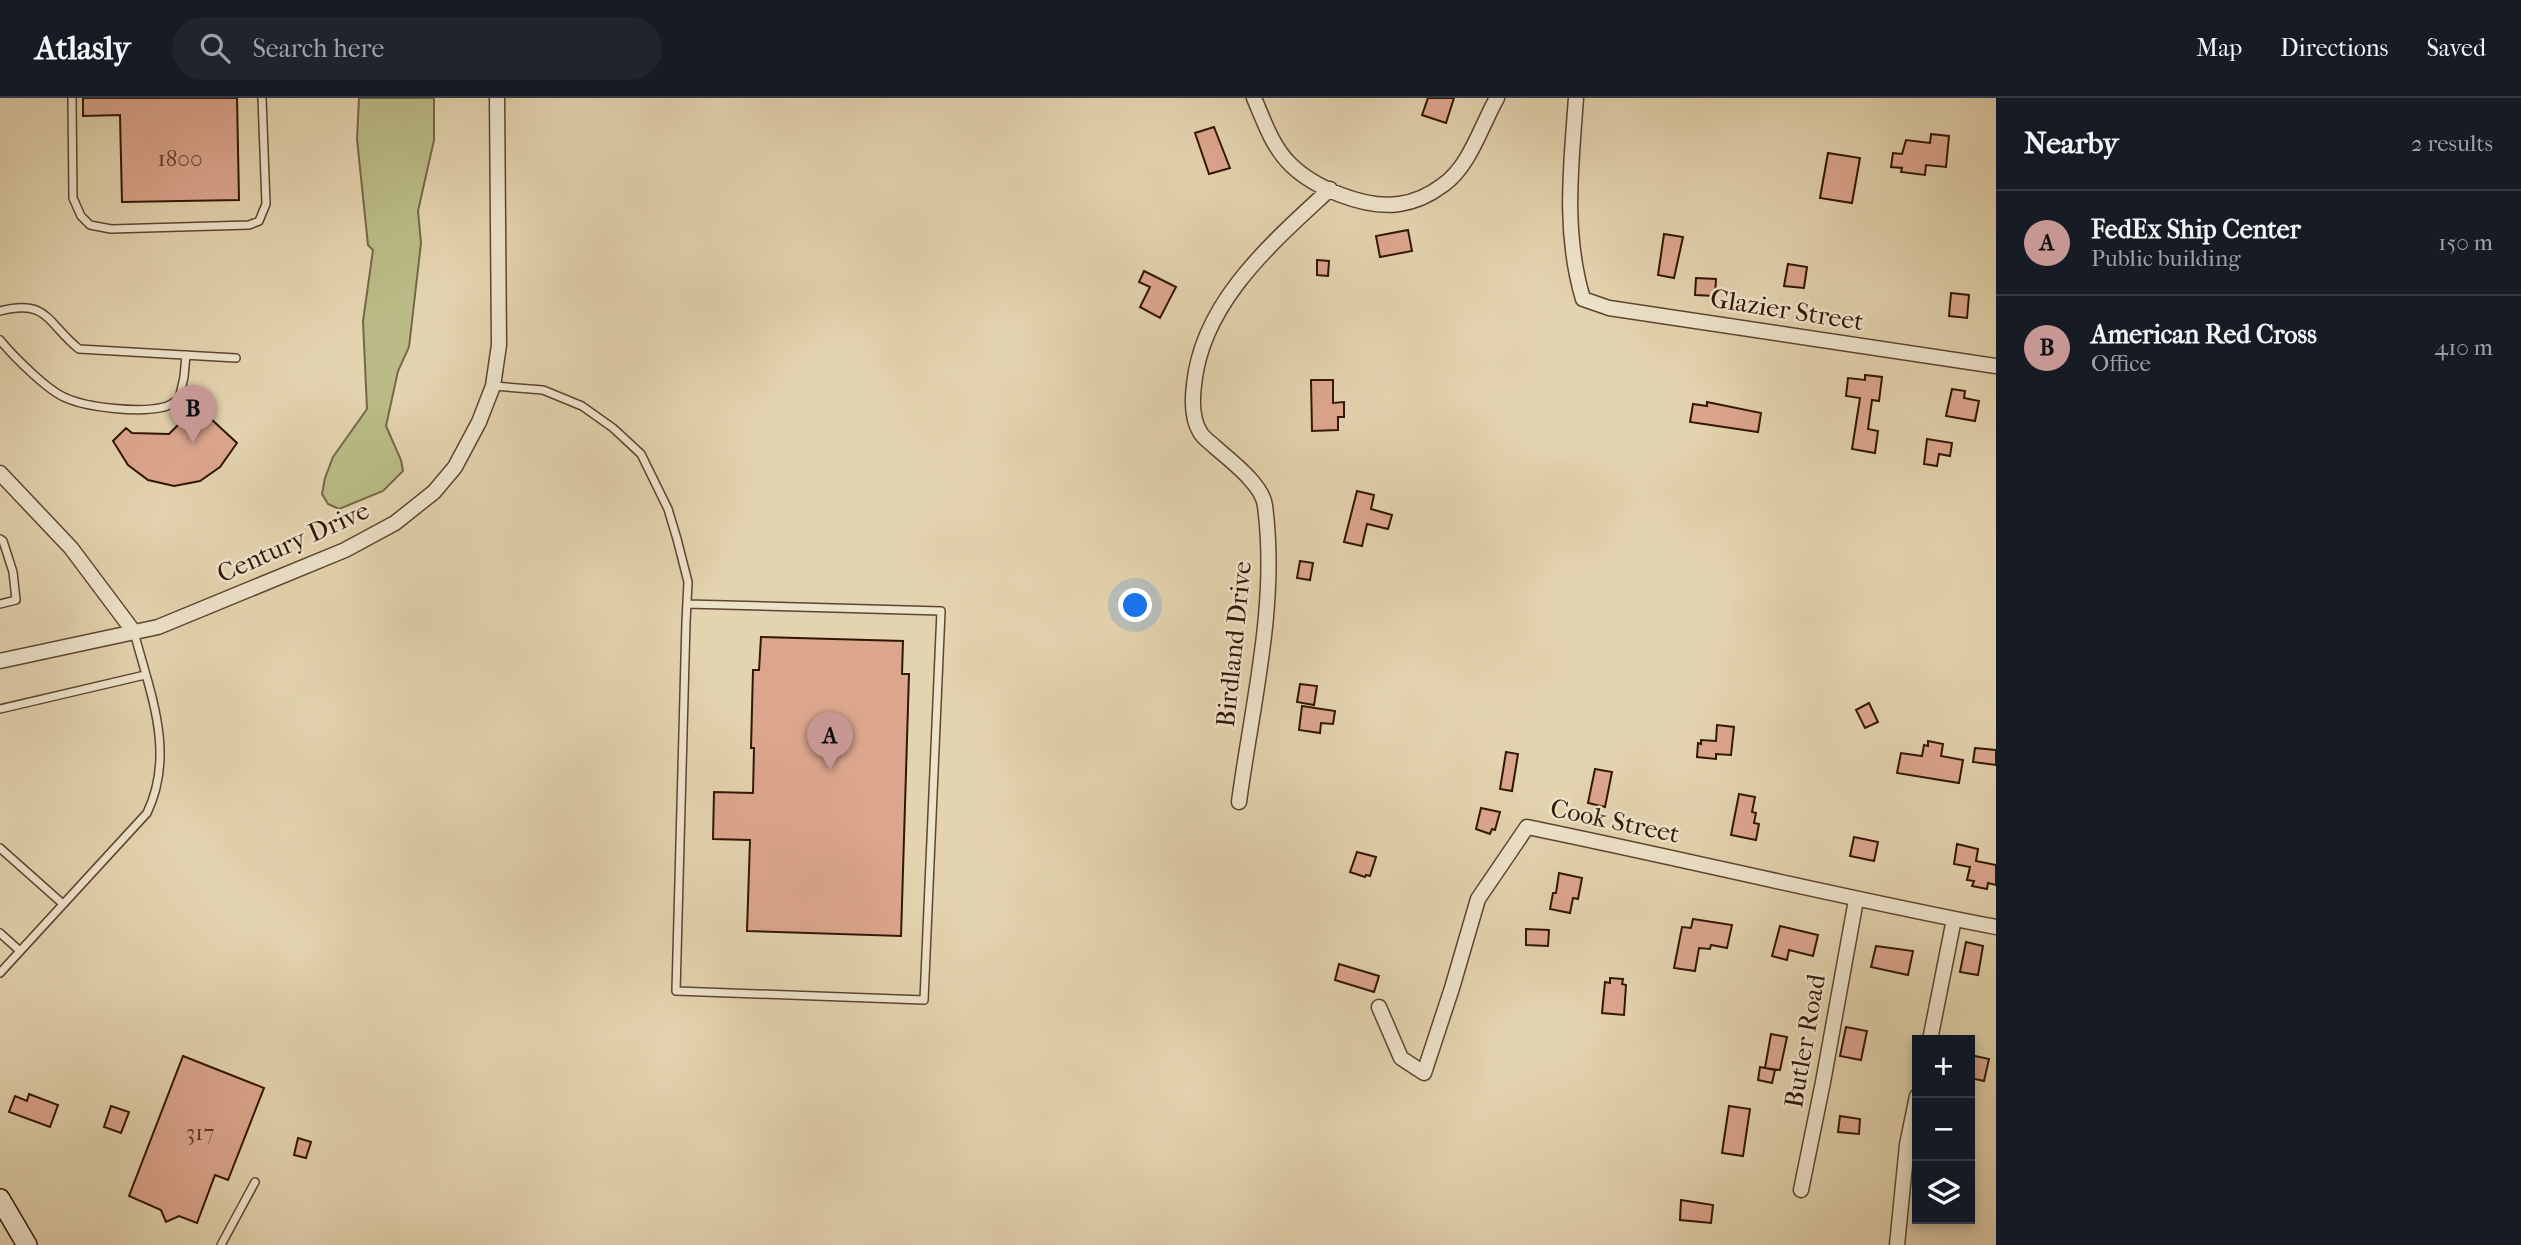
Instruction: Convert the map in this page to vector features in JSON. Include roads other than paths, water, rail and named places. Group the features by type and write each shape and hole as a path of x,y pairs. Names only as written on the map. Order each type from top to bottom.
{"main road":[{"path":"0,1199 27,1245"}],"street":[{"name":"Century Drive","path":"0,661 158,627 333,555 396,523 434,492 455,467 479,422 493,386 499,345 496,98"},
{"path":"1254,98 1274,142 1290,164 1313,182 1354,199 1397,205 1418,200 1456,173 1497,98"},
{"name":"Glazier Street","path":"1576,98 1570,218 1574,268 1583,299 1609,308 1996,366"},
{"name":"Birdland Drive","path":"1240,802 1269,595 1265,503 1261,491 1200,433 1192,400 1196,365 1213,322 1235,286 1262,253 1329,189"},
{"path":"0,472 71,548 134,632"},
{"name":"Cook Street","path":"1379,1007 1401,1058 1424,1073 1478,899 1527,827 1765,877 1856,900 1996,928"},
{"name":"Butler Road","path":"1801,1190 1824,1082 1856,900"},
{"path":"1931,1035 1954,919"},
{"path":"1897,1245 1907,1145 1917,1098"}],"lane":[{"path":"72,98 73,198 81,216 90,225 111,229 248,225 259,221 266,204 262,98"},
{"path":"0,311 20,306 41,310 79,349 236,358"},
{"path":"0,340 28,369 64,398 97,405 141,409 166,407 179,399 186,355"},
{"path":"493,386 543,390 582,406 641,454 668,509 688,582 687,604 676,990 924,1000 942,611 687,604"},
{"path":"0,539 13,572 16,600 0,604"},
{"path":"0,973 146,813 156,794 162,747 134,632"},
{"path":"0,709 145,675"},
{"path":"0,848 64,904"},
{"path":"0,933 20,951"},
{"path":"221,1245 255,1182"}],"place":[{"name":"American Red Cross","path":"193,443"},
{"name":"FedEx Ship Center","path":"830,770"}]}
